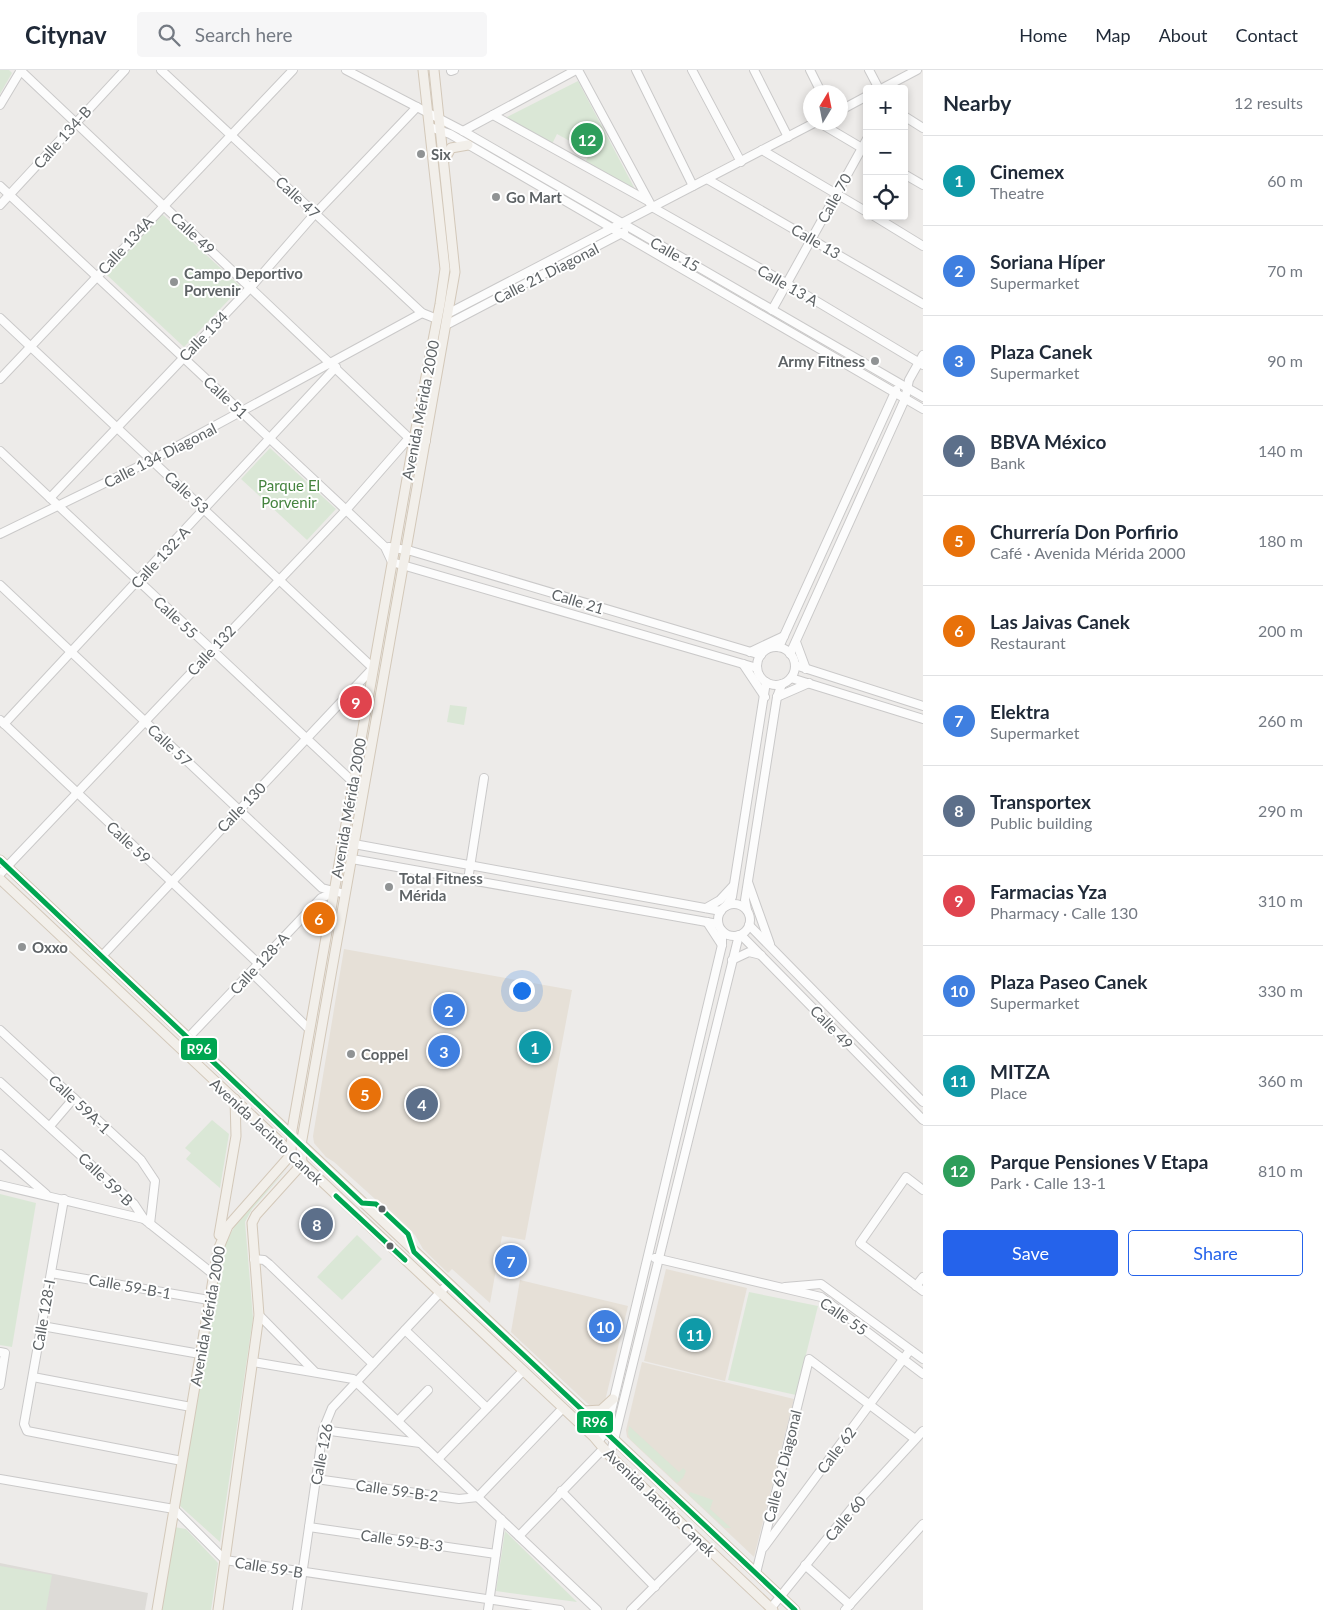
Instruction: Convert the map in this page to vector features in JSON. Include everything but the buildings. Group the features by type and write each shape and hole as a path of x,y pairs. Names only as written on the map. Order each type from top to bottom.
{"main road":[{"name":"Avenida Mérida 2000","path":"157,1610 218,1250 228,1226 291,1153 291,1135 395,547 411,438 437,319 445,269 422,70"},
{"name":"Avenida Mérida 2000","path":"302,1164 301,1145 384,670 405,565 455,272 445,159 434,70"},
{"path":"445,159 451,148 468,145"},
{"name":"Avenida Jacinto Canek","path":"0,860 794,1610"},
{"name":"Avenida Jacinto Canek","path":"0,879 523,1371 772,1609"},
{"path":"44,921 54,911"},
{"path":"218,1250 236,1136 235,1099"},
{"path":"218,1610 259,1315 252,1223 256,1215 302,1164"},
{"path":"584,1411 594,1412 601,1410 614,1399"}],"street":[{"name":"Calle 49","path":"21,70 74,123 164,204 411,438"},
{"path":"0,104 21,70"},
{"name":"Calle 134-B","path":"0,205 125,70"},
{"name":"Calle 47","path":"161,70 422,313 437,319"},
{"name":"Calle 134A","path":"0,379 293,70"},
{"name":"Calle 15","path":"346,70 463,131 772,310 906,384 923,397"},
{"path":"463,131 577,70 651,205"},
{"path":"636,70 693,186"},
{"path":"692,70 740,162"},
{"path":"754,70 788,137"},
{"path":"810,70 818,85"},
{"path":"869,70 878,85"},
{"path":"888,85 917,70"},
{"path":"897,85 901,78"},
{"path":"848,106 863,98"},
{"name":"Calle 134","path":"50,498 116,426 251,287 316,214 417,107"},
{"name":"Calle 13 A","path":"493,115 922,361"},
{"path":"908,119 923,128"},
{"name":"Calle 15","path":"430,127 441,130 468,145 923,409"},
{"name":"Calle 21 Diagonal","path":"449,313 640,214 651,205 693,186 803,129"},
{"path":"830,130 863,149"},
{"path":"762,150 863,210"},
{"name":"Calle 70","path":"772,310 836,193 863,152"},
{"path":"906,175 923,185"},
{"name":"Calle 13","path":"707,179 923,304"},
{"name":"Calle 51","path":"0,186 385,547 392,562"},
{"name":"Calle 21 Diagonal","path":"446,325 621,235 630,228 640,214"},
{"path":"881,220 923,246"},
{"name":"Calle 134 Diagonal","path":"0,534 59,507 152,460 334,365 422,313"},
{"name":"Calle 53","path":"0,318 373,668"},
{"path":"779,647 894,392 906,384 922,361"},
{"name":"Calle 132-A","path":"2,722 71,652 204,509 334,365"},
{"path":"790,654 905,399 906,384"},
{"path":"411,438 426,441"},
{"name":"Calle 132","path":"0,874 8,868 76,793 279,578 346,510 411,438"},
{"name":"Calle 55","path":"0,451 353,782"},
{"path":"837,518 849,525"},
{"path":"385,547 395,547"},
{"name":"Calle 21","path":"395,547 761,655"},
{"name":"Calle 21","path":"392,562 757,668"},
{"name":"Calle 57","path":"0,585 322,888 333,893 345,894"},
{"path":"583,617 586,604"},
{"path":"750,652 784,636"},
{"path":"796,642 806,669"},
{"path":"610,1456 732,960 740,935 750,925 745,900 777,697 782,684 791,678 795,665 790,654 779,647 767,649 761,655 757,668 761,679 766,682 782,684"},
{"path":"743,664 765,697"},
{"path":"795,665 923,706"},
{"path":"373,668 384,670"},
{"name":"Calle 130","path":"102,956 238,809 373,668"},
{"path":"791,678 923,720"},
{"path":"519,1536 601,1445 606,1432 722,945 720,927 723,909 732,897 766,682"},
{"path":"777,697 809,683"},
{"name":"Calle 59","path":"2,722 258,964"},
{"path":"468,880 484,778"},
{"path":"749,794 762,796"},
{"path":"354,844 706,908 723,909 734,904 746,910"},
{"path":"352,859 707,922 720,927 730,936 740,935"},
{"path":"748,882 771,946"},
{"path":"706,908 720,900 734,885"},
{"name":"Calle 128-A","path":"188,1038 321,898 333,893"},
{"path":"707,922 722,945"},
{"name":"Calle 49","path":"750,925 923,1102"},
{"name":"Calle 49","path":"740,935 763,956 923,1120"},
{"path":"732,960 749,952 763,956"},
{"path":"251,972 310,1029"},
{"name":"Calle 59A-1","path":"0,1030 141,1160 155,1181 147,1221"},
{"path":"843,1038 854,1030"},
{"name":"Calle 59-B","path":"0,1082 134,1204 147,1221 213,1274"},
{"path":"688,1089 700,1092"},
{"path":"50,1126 74,1098"},
{"path":"0,1154 48,1195"},
{"path":"923,1190 906,1177 860,1243 920,1288 923,1277"},
{"path":"0,1185 48,1195 147,1221"},
{"name":"Calle 128-I","path":"64,1199 24,1424 27,1431 182,1462"},
{"path":"648,1256 776,1288"},
{"path":"254,1259 264,1260 269,1264 374,1364"},
{"name":"Calle 59-B-1","path":"51,1273 209,1300"},
{"name":"Calle 126","path":"297,1610 323,1430 332,1408 448,1284"},
{"name":"Calle 55","path":"776,1288 821,1284 923,1359"},
{"name":"Calle 55","path":"776,1288 821,1297 923,1374"},
{"path":"259,1315 315,1372"},
{"path":"42,1326 200,1354"},
{"path":"405,1330 487,1408"},
{"name":"Calle 62","path":"762,1550 910,1350"},
{"path":"0,1385 3,1352"},
{"name":"Calle 62 Diagonal","path":"756,1573 809,1358 870,1404"},
{"path":"253,1362 353,1379 597,1610"},
{"path":"438,1459 523,1371"},
{"path":"33,1377 191,1407"},
{"path":"398,1421 428,1390"},
{"path":"870,1404 916,1439"},
{"path":"478,1498 562,1408"},
{"path":"323,1430 421,1443"},
{"name":"Calle 60","path":"772,1609 852,1508 923,1431"},
{"path":"0,1479 174,1509"},
{"name":"Calle 59-B-2","path":"316,1479 459,1499 478,1498"},
{"path":"561,1491 655,1587"},
{"name":"Calle 59-B","path":"174,1509 225,1560 560,1610"},
{"path":"488,1610 501,1519"},
{"path":"806,1565 847,1607 923,1524"},
{"name":"Calle 59-B-3","path":"309,1527 496,1554"},
{"path":"631,1610 700,1541"}],"shaded area":[{"path":"344,949 572,990 525,1240 502,1236 490,1303 452,1269 448,1273 423,1249 415,1235 334,1162 326,1157 314,1143 313,1136"},
{"path":"666,1269 747,1288 725,1381 644,1361"},
{"path":"520,1280 628,1306 605,1401 600,1407 592,1407 587,1403 511,1332"},
{"path":"642,1362 794,1399 754,1557 627,1437 626,1430"},
{"path":"0,1563 148,1593 145,1610 0,1610"}],"green space":[{"path":"0,70 9,70 12,73 0,94"},
{"path":"578,81 637,193 585,163 590,152 557,134 552,144 505,118"},
{"name":"Campo Deportivo Porvenir","path":"162,214 241,287 184,347 107,275"},
{"name":"Parque El Porvenir","path":"270,448 336,509 307,540 241,479"},
{"path":"450,705 467,707 464,725 447,722"},
{"path":"212,1120 229,1134 220,1188 186,1159 191,1153 185,1148"},
{"path":"288,1168 252,1209 245,1222 253,1318 220,1542 179,1505 221,1251 237,1222"},
{"path":"0,1194 36,1203 12,1347 0,1345"},
{"path":"357,1235 382,1259 342,1300 317,1277"},
{"path":"749,1292 818,1306 796,1395 728,1380"},
{"path":"629,1426 679,1472 683,1468 686,1471 683,1478 677,1483 631,1440 628,1434"},
{"path":"690,1492 713,1500 710,1509 731,1528 725,1528 689,1495"},
{"path":"174,1527 186,1529 218,1563 211,1610 160,1610"},
{"path":"505,1531 577,1602 496,1591"},
{"path":"0,1566 52,1575 46,1610 0,1610"}],"transit line":[{"name":"R96","path":"0,860 362,1203 376,1204 408,1234 414,1252 795,1610"},
{"name":"R96","path":"336,1196 405,1260"}],"place":[{"name":"Parque Pensiones V Etapa","path":"587,139"},
{"name":"Six","path":"421,154"},
{"name":"Go Mart","path":"496,197"},
{"name":"Campo Deportivo Porvenir","path":"174,282"},
{"name":"Army Fitness","path":"875,361"},
{"name":"Farmacias Yza","path":"356,702"},
{"name":"Total Fitness Mérida","path":"389,887"},
{"name":"Las Jaivas Canek","path":"319,918"},
{"name":"Oxxo","path":"22,947"},
{"name":"Soriana Híper","path":"449,1010"},
{"name":"Cinemex","path":"535,1047"},
{"name":"Plaza Canek","path":"444,1051"},
{"name":"Coppel","path":"351,1054"},
{"name":"Churrería Don Porfirio","path":"365,1094"},
{"name":"BBVA México","path":"422,1104"},
{"name":"Transportex","path":"317,1224"},
{"name":"Elektra","path":"511,1261"},
{"name":"Plaza Paseo Canek","path":"605,1326"},
{"name":"MITZA","path":"695,1334"}]}
